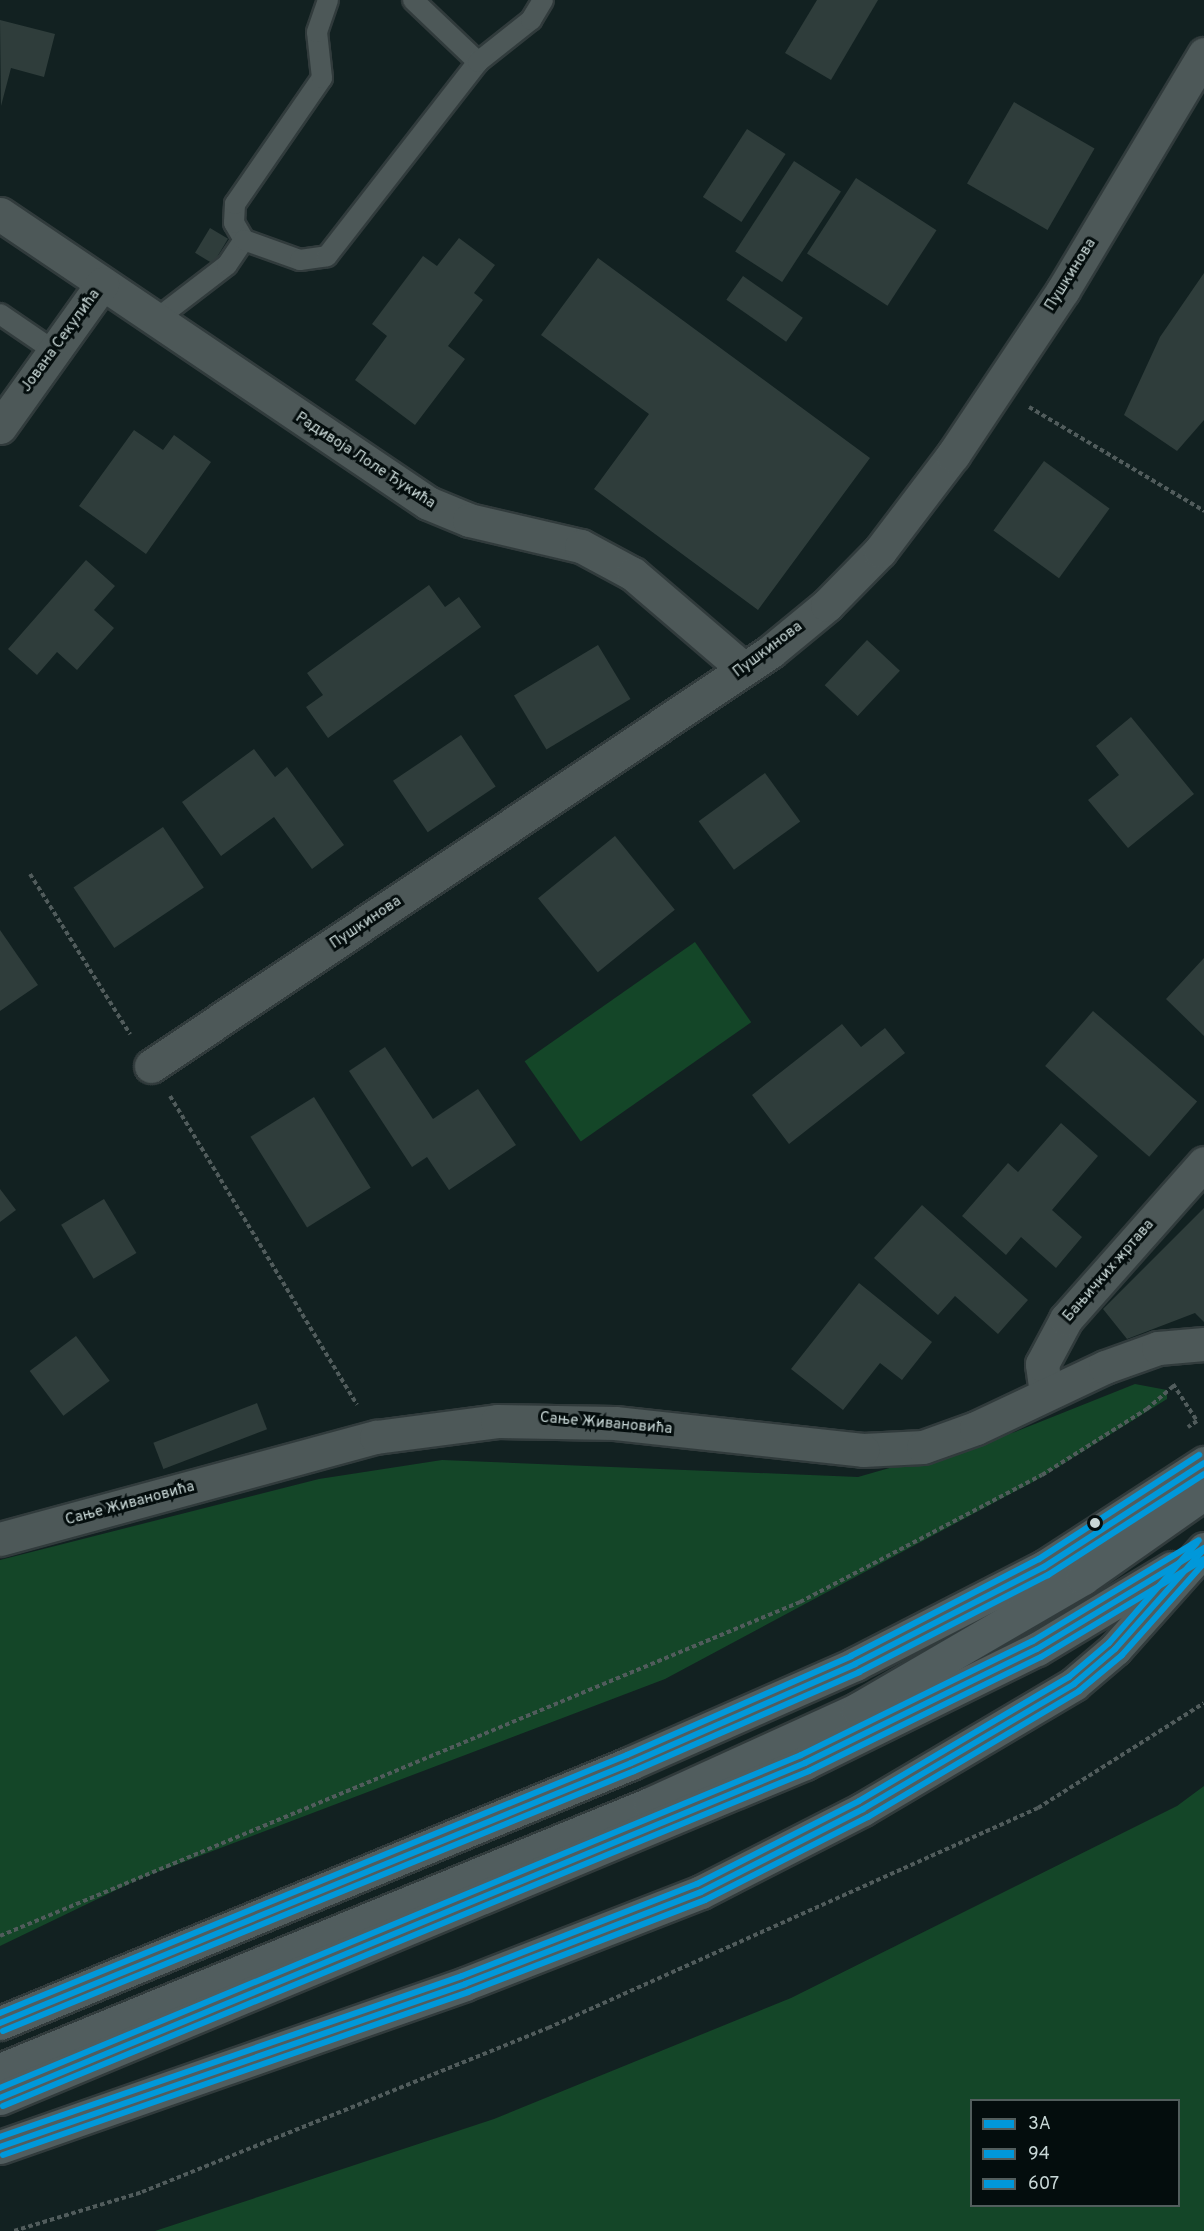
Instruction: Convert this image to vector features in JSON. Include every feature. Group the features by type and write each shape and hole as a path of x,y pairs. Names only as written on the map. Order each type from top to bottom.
{"main road":[{"path":"0,2023 631,1763 855,1664 1044,1567 1204,1463"},
{"path":"0,2070 650,1804 858,1709 1073,1584 1204,1493"},
{"path":"0,2098 805,1764 1037,1649 1204,1549"},
{"path":"0,2147 476,1980 701,1892 884,1798 1074,1684 1114,1649 1204,1549"}],"street":[{"name":"Пушкинова","path":"143,1054 744,669 827,605 880,551 997,388 1063,290 1204,54"},
{"name":"Радивоја Лоле Ђукића","path":"0,214 154,321 428,502 469,520 580,546 633,574 744,669"},
{"name":"Јована Секулића","path":"0,427 102,284"},
{"name":"Бањичких жртава","path":"1046,1392 1042,1364 1066,1319 1204,1163"},
{"name":"Сање Живановића","path":"0,1539 376,1437 497,1421 615,1423 863,1450 923,1447 976,1428 1046,1392 1153,1349 1204,1344"}],"lane":[{"path":"328,0 317,32 322,78 235,204 234,223 244,240 300,260 327,256 478,62 531,20 543,0"},
{"path":"413,0 478,62"},
{"path":"154,321 227,265 244,240"},
{"path":"0,314 54,351"}],"path":[{"path":"997,388 1204,511"},
{"path":"30,874 337,1371"},
{"path":"0,1936 800,1602 1042,1474 1148,1409 1174,1385"},
{"path":"14,2231 142,2192 559,2023 1038,1808 1204,1703"}],"green space":[{"path":"695,942 751,1022 581,1142 525,1061"},
{"path":"1135,1384 1167,1390 1167,1399 1042,1477 665,1679 139,1879 0,1946 0,1560 319,1479 442,1460 858,1477 1015,1432"},
{"path":"1204,1786 1204,2231 155,2231 494,2119 791,1998 1177,1806"}],"building":[{"path":"817,0 878,0 831,80 785,53"},
{"path":"0,20 55,34 44,77 11,68 1,106"},
{"path":"1014,102 1095,148 1048,230 967,183"},
{"path":"747,129 786,154 741,222 703,197"},
{"path":"794,161 841,191 782,282 735,252"},
{"path":"856,178 937,230 887,306 807,253"},
{"path":"210,228 228,239 213,264 195,253"},
{"path":"459,238 495,265 474,293 483,300 448,346 465,359 415,425 355,380 387,336 372,324 423,256 437,266"},
{"path":"598,258 870,458 758,610 594,489 649,414 541,335"},
{"path":"1204,273 1204,420 1177,451 1124,415 1160,337"},
{"path":"743,276 803,318 786,342 726,300"},
{"path":"134,430 163,450 174,435 211,462 146,554 79,506"},
{"path":"1044,461 1110,509 1059,578 993,531"},
{"path":"86,560 115,586 94,610 114,628 77,670 57,652 37,675 8,649"},
{"path":"429,585 445,607 459,597 481,627 328,738 306,707 323,695 307,673"},
{"path":"867,640 900,671 858,716 825,685"},
{"path":"598,645 630,699 546,749 514,695"},
{"path":"1131,717 1194,794 1128,848 1088,800 1119,775 1096,746"},
{"path":"461,735 496,786 428,832 393,781"},
{"path":"254,749 275,777 287,767 344,845 312,869 274,817 221,856 182,802"},
{"path":"765,773 800,822 734,870 699,821"},
{"path":"163,827 204,888 114,948 73,887"},
{"path":"615,836 675,910 598,972 538,898"},
{"path":"0,930 38,985 0,1011"},
{"path":"1204,958 1204,1036 1166,999"},
{"path":"1093,1011 1197,1102 1149,1157 1045,1066"},
{"path":"842,1024 861,1047 885,1028 905,1053 789,1144 752,1095"},
{"path":"385,1047 433,1119 478,1089 516,1145 449,1190 427,1157 412,1167 349,1071"},
{"path":"314,1097 371,1188 307,1227 250,1137"},
{"path":"1061,1123 1098,1156 1052,1210 1082,1237 1056,1268 1021,1237 1006,1255 962,1216 1008,1163 1018,1172"},
{"path":"0,1189 16,1210 0,1222"},
{"path":"104,1199 136,1253 94,1279 61,1225"},
{"path":"922,1205 1028,1300 998,1334 955,1296 938,1315 874,1258"},
{"path":"1204,1208 1204,1322 1195,1313 1127,1339 1103,1309"},
{"path":"859,1283 932,1342 902,1380 880,1363 843,1410 791,1369"},
{"path":"76,1336 110,1381 63,1416 30,1371"},
{"path":"257,1403 267,1429 163,1469 153,1443"}],"transit line":[{"name":"607","path":"0,2013 627,1755 851,1656 1039,1559 1199,1455"},
{"name":"3A","path":"0,2023 631,1763 855,1664 1044,1567 1204,1463"},
{"name":"94","path":"3,2031 634,1771 859,1672 1048,1575 1204,1474"},
{"name":"607","path":"0,2088 801,1755 1033,1641 1199,1540"},
{"path":"0,2137 462,1976 697,1884 859,1801 1069,1677 1109,1643 1197,1543"},
{"path":"0,2098 805,1763 1037,1649 1204,1548"},
{"name":"3A","path":"0,2147 465,1984 701,1892 863,1809 1074,1684 1115,1649 1204,1549"},
{"name":"94","path":"3,2106 809,1771 1041,1657 1204,1559"},
{"path":"3,2155 468,1992 705,1900 868,1817 1079,1691 1122,1655 1204,1563"}]}
